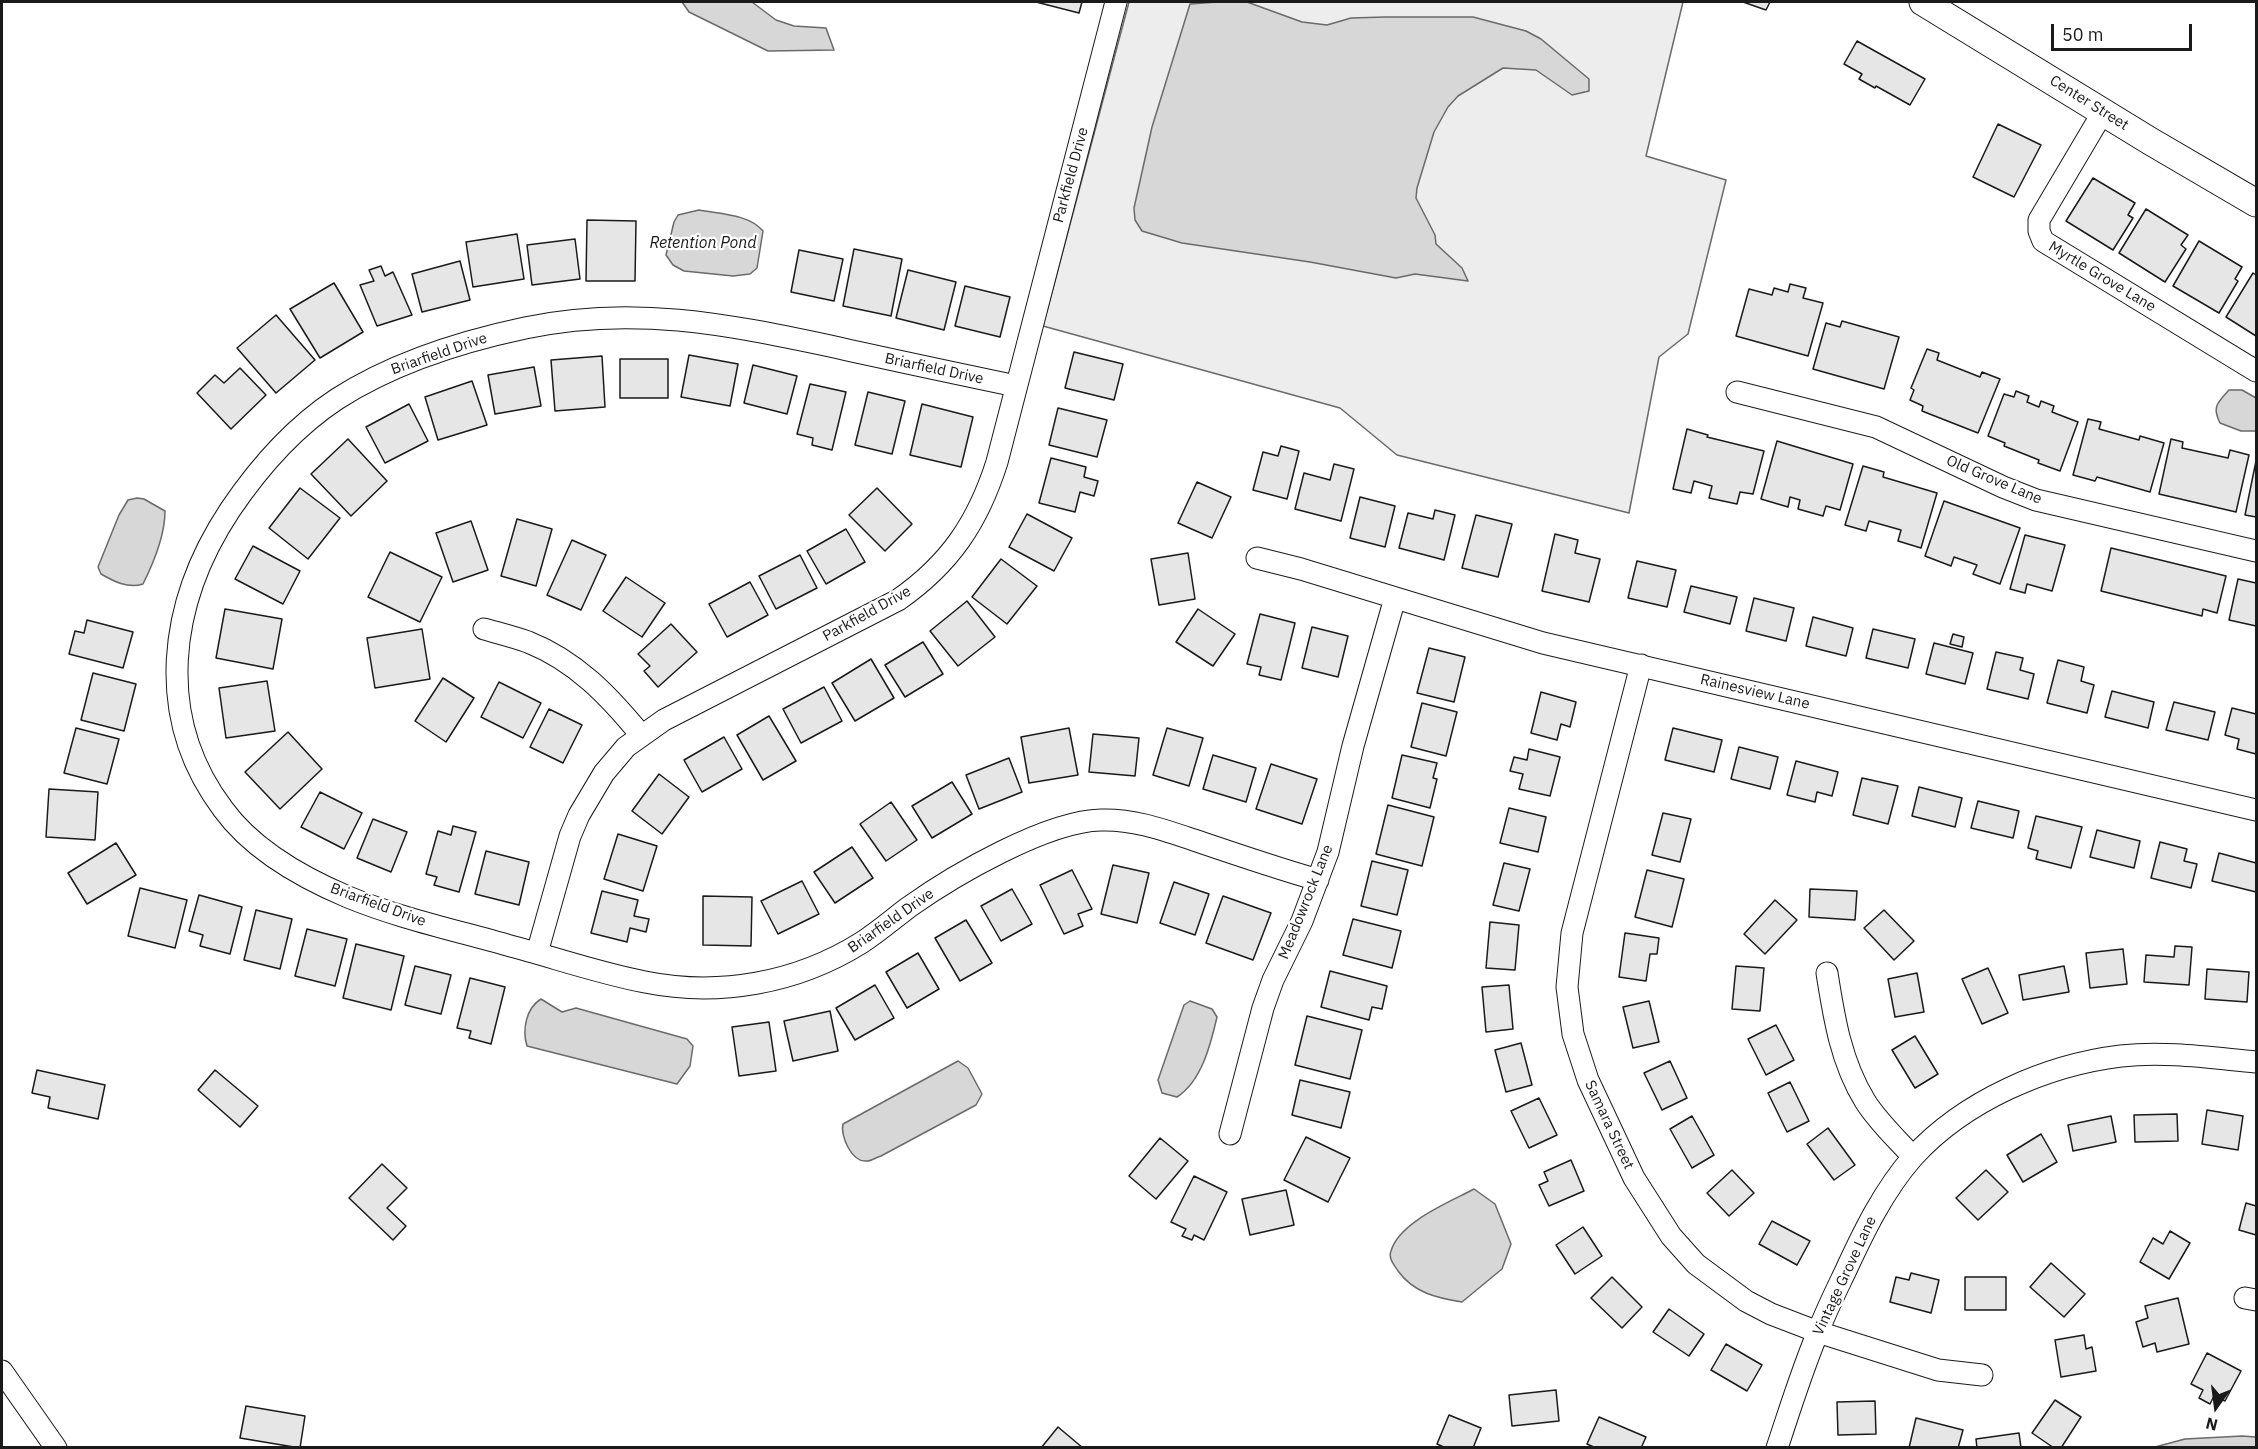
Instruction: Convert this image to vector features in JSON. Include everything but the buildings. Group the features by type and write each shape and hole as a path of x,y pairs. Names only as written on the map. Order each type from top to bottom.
{"main road":[{"name":"Center Street","path":"1923,2 2256,203"}],"street":[{"name":"Parkfield Drive","path":"537,953 570,836 579,815 604,773 626,747 673,715 898,600 920,585 937,569 964,535 988,490 1116,2"},
{"name":"Myrtle Grove Lane","path":"2103,112 2039,220 2039,231 2043,241 2256,371"},
{"name":"Briarfield Drive","path":"1016,386 702,321 629,318 555,322 462,344 385,373 334,401 284,442 261,467 235,502 209,545 195,577 180,624 176,664 181,717 198,770 220,805 236,824 269,853 349,898 384,910 634,980 698,989 773,981 825,963 879,931 905,910 964,872 1045,834 1071,824 1088,821 1126,821 1149,826 1318,880"},
{"name":"Old Grove Lane","path":"1737,392 1876,427 2003,487 2036,500 2256,551"},
{"name":"Rainesview Lane","path":"1257,558 1526,638 2256,810"},
{"name":"Meadowrock Lane","path":"1230,1134 1263,1008 1273,980 1302,921 1328,852 1353,746 1395,598"},
{"path":"484,629 527,642 576,668 615,704 641,735"},
{"name":"Samara Street","path":"1641,665 1572,933 1567,987 1573,1034 1588,1080 1634,1178 1671,1236 1696,1264 1746,1301 1818,1332 1938,1370 1982,1374"},
{"path":"1827,974 1834,1020 1847,1065 1865,1101 1913,1157"},
{"name":"Vintage Grove Lane","path":"1777,1448 1818,1332 1863,1233 1887,1193 1913,1157 1958,1119 2007,1089 2062,1067 2122,1056 2151,1055 2256,1062"},
{"path":"2,1371 56,1448"}],"shaded area":[{"path":"1129,2 1683,2 1646,156 1726,180 1688,334 1659,357 1629,513 1397,455 1340,408 1043,326"}],"water":[{"path":"682,2 752,2 776,20 794,26 826,28 834,50 768,51 689,12"},
{"path":"1247,2 1302,22 1327,25 1351,18 1473,17 1526,31 1541,39 1589,79 1589,91 1572,95 1536,70 1503,68 1458,96 1448,107 1434,132 1416,198 1435,235 1436,244 1462,268 1468,281 1415,274 1396,278 1310,262 1182,243 1142,231 1135,220 1134,208 1152,127 1190,4"},
{"name":"Retention Pond","path":"699,210 742,218 757,225 763,231 757,268 750,274 733,276 684,271 673,265 666,255 674,222 678,215"},
{"path":"2229,390 2242,390 2256,398 2256,431 2241,431 2220,423 2216,413 2217,405"},
{"path":"144,499 165,511 165,520 158,549 143,584 132,586 106,577 101,574 98,567 119,515 128,500"},
{"path":"541,999 562,1012 576,1008 687,1039 693,1046 690,1066 677,1084 527,1046 526,1020 532,1008"},
{"path":"1190,1001 1212,1009 1217,1017 1199,1072 1186,1090 1177,1097 1162,1093 1158,1080 1184,1005"},
{"path":"958,1061 968,1068 982,1094 976,1105 872,1160 856,1158 845,1142 843,1124"},
{"path":"1474,1189 1495,1204 1511,1244 1502,1269 1462,1302 1435,1296 1411,1285 1398,1271 1390,1256 1396,1241 1414,1222"},
{"path":"2256,1437 2256,1447 2155,1447 2185,1439"}]}
